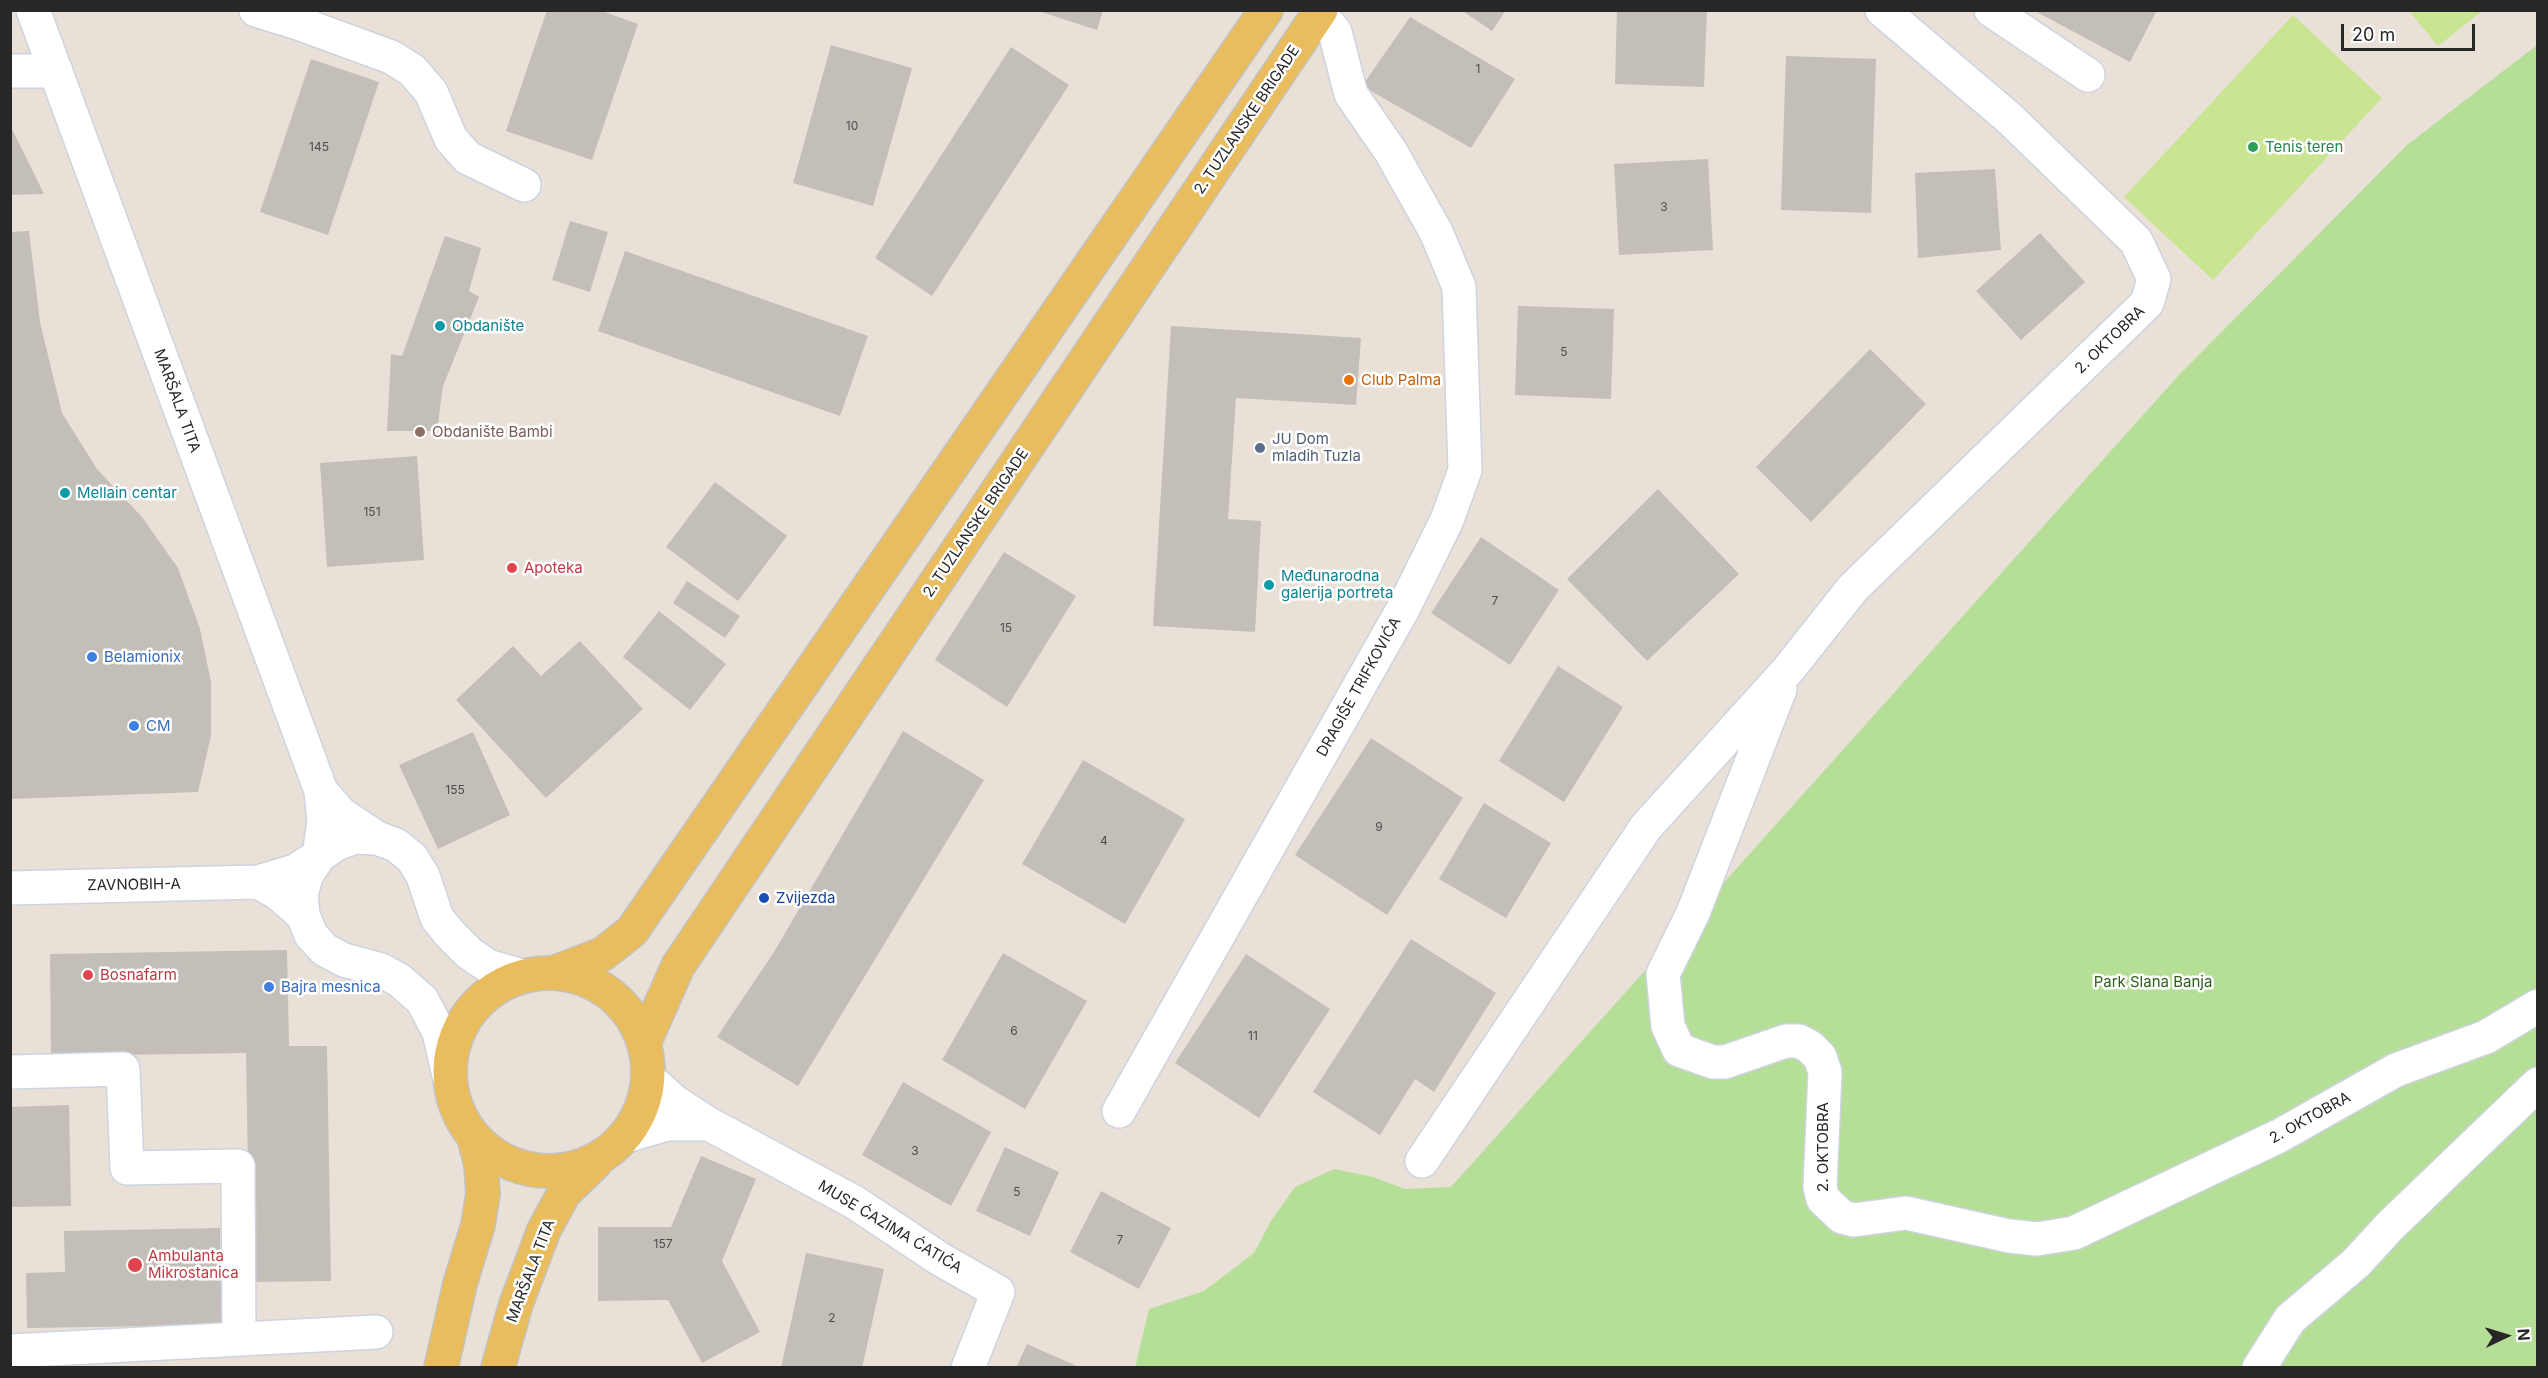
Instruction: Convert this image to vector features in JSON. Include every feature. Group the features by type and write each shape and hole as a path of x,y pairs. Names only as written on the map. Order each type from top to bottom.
{"main road":[{"path":"555,972 585,979 611,993 631,1016 644,1043 648,1078 642,1109 614,1147 576,1168 548,1172 529,1169 495,1156 474,1137 458,1111 450,1080 453,1047 467,1016 491,991 522,976 555,972 603,954 632,931 1266,10"},
{"name":"2. TUZLANSKE BRIGADE","path":"644,1043 678,966 1319,12"},
{"path":"441,1368 460,1284 478,1224 483,1194 481,1165 474,1137"},
{"name":"MARŠALA TITA","path":"498,1368 516,1304 544,1230 564,1193 614,1147"}],"street":[{"name":"MARŠALA TITA","path":"33,10 321,791"},
{"path":"256,10 300,17 391,57 412,70 431,92 451,139 468,158 524,185"},
{"path":"1991,10 2088,75"},
{"name":"DRAGIŠE TRIFKOVIĆA","path":"1119,1111 1402,609 1447,519 1465,470 1459,287 1436,232 1391,152 1351,94 1335,32 1319,12"},
{"name":"2. OKTOBRA","path":"1422,1161 1646,827 1788,670 1852,588 2147,303 2154,279 2136,241 2009,118 1888,12"},
{"path":"10,71 56,71"},
{"name":"2. OKTOBRA","path":"1788,670 1693,913 1663,974 1668,1026 1679,1050 1713,1062 1725,1062 1786,1041 1799,1041 1810,1047 1820,1057 1825,1072 1820,1188 1823,1199 1842,1217 1854,1220 1906,1213 2009,1236 2037,1239 2074,1233 2279,1136 2396,1070 2486,1037 2538,1006"},
{"path":"321,791 341,813 377,838 396,845 412,858 423,876 437,918 469,953 488,966 522,976"},
{"path":"321,791 324,820 319,856 307,874 301,894 303,915 311,934 325,950 344,960 381,969 399,980 422,1000 439,1032 450,1080"},
{"name":"ZAVNOBIH-A","path":"10,888 258,882 295,872 336,844 355,837 377,838"},
{"path":"258,882 278,893 303,915"},
{"path":"10,1072 123,1069 128,1168 238,1166 239,1339"},
{"path":"648,1078 675,1102 709,1125"},
{"path":"2259,1368 2290,1319 2356,1263 2390,1226 2538,1084"},
{"path":"614,1147 667,1124 709,1125"},
{"name":"MUSE ĆAZIMA ĆATIĆA","path":"709,1125 854,1202 940,1259 998,1292 968,1368"},
{"path":"10,1351 376,1332"}],"green space":[{"path":"2409,11 2482,11 2438,46"},
{"name":"Tenis teren","path":"2293,15 2382,98 2213,280 2124,197"},
{"name":"Park Slana Banja","path":"2537,45 2537,1367 1135,1368 1149,1309 1204,1291 1254,1253 1271,1221 1295,1187 1334,1169 1373,1177 1405,1189 1451,1187 2178,376 2407,145"}],"building":[{"path":"547,10 599,10 638,24 592,160 506,131"},
{"path":"1035,10 1103,10 1097,30"},
{"path":"1461,10 1506,10 1492,31"},
{"path":"1617,10 1707,10 1704,87 1615,84"},
{"path":"2033,10 2157,10 2130,62"},
{"path":"1410,17 1515,79 1471,148 1362,86"},
{"path":"831,45 912,68 873,206 793,183"},
{"path":"1011,47 1069,85 932,296 875,258"},
{"path":"1786,56 1876,59 1871,213 1781,210"},
{"path":"311,59 379,82 328,235 260,212"},
{"path":"10,125 44,194 10,195"},
{"path":"1708,159 1713,250 1619,255 1614,164"},
{"path":"1995,169 2001,250 1918,258 1915,173"},
{"path":"570,221 608,232 590,292 552,280"},
{"name":"Mellain centar","path":"29,231 40,322 62,413 97,469 142,517 178,568 200,629 211,682 211,736 198,792 10,799 10,232"},
{"path":"2040,233 2085,282 2021,340 1976,291"},
{"name":"Obdanište","path":"445,236 481,248 469,291 479,297 443,386 437,431 387,431 391,354 402,356"},
{"path":"625,251 868,336 840,416 598,331"},
{"path":"1518,306 1614,309 1611,399 1515,395"},
{"path":"1171,326 1361,338 1356,405 1236,398 1228,519 1261,521 1255,632 1153,626"},
{"path":"1870,349 1926,404 1811,522 1756,467"},
{"path":"417,456 424,560 327,567 320,463"},
{"path":"715,482 787,536 738,601 666,547"},
{"path":"1658,489 1739,574 1647,661 1567,579"},
{"path":"1481,537 1559,590 1510,665 1431,613"},
{"path":"1004,552 1076,596 1007,707 935,660"},
{"path":"687,581 740,616 725,638 673,603"},
{"path":"659,611 726,664 690,710 623,657"},
{"path":"580,641 643,709 546,798 456,700 513,646 541,676"},
{"path":"1558,666 1623,707 1564,802 1499,761"},
{"path":"903,731 984,780 798,1086 717,1037 774,952"},
{"path":"473,732 510,815 438,849 399,765"},
{"path":"1371,738 1463,798 1387,915 1295,855"},
{"path":"1083,760 1185,819 1125,924 1022,864"},
{"path":"1484,803 1551,843 1506,918 1439,879"},
{"path":"1411,939 1496,993 1434,1092 1415,1079 1380,1135 1313,1092"},
{"path":"287,950 289,1046 327,1046 331,1281 250,1282 246,1053 51,1056 50,954"},
{"path":"1003,953 1087,1001 1025,1109 942,1060"},
{"path":"1246,954 1330,1009 1259,1118 1175,1063"},
{"path":"903,1082 991,1132 951,1206 862,1155"},
{"path":"69,1105 71,1206 10,1207 10,1107"},
{"path":"1005,1147 1059,1172 1030,1236 976,1211"},
{"path":"701,1156 756,1179 722,1261 760,1332 702,1363 668,1300 598,1301 598,1227 671,1227"},
{"path":"1101,1191 1171,1228 1139,1289 1070,1252"},
{"path":"220,1228 222,1325 27,1328 26,1273 65,1272 64,1231"},
{"path":"806,1253 884,1269 862,1368 781,1368"},
{"path":"1027,1344 1081,1368 1016,1368"}],"place":[{"name":"Tenis teren","path":"2253,147"},
{"name":"Obdanište","path":"440,326"},
{"name":"Club Palma","path":"1349,380"},
{"name":"Obdanište Bambi","path":"420,432"},
{"name":"JU Dom mladih Tuzla","path":"1260,448"},
{"name":"Mellain centar","path":"65,493"},
{"name":"Apoteka","path":"512,568"},
{"name":"Međunarodna galerija portreta","path":"1269,585"},
{"name":"Belamionix","path":"92,657"},
{"name":"CM","path":"134,726"},
{"name":"Zvijezda","path":"764,898"},
{"name":"Bosnafarm","path":"88,975"},
{"name":"Bajra mesnica","path":"269,987"},
{"name":"Ambulanta Mikrostanica","path":"135,1265"}]}
